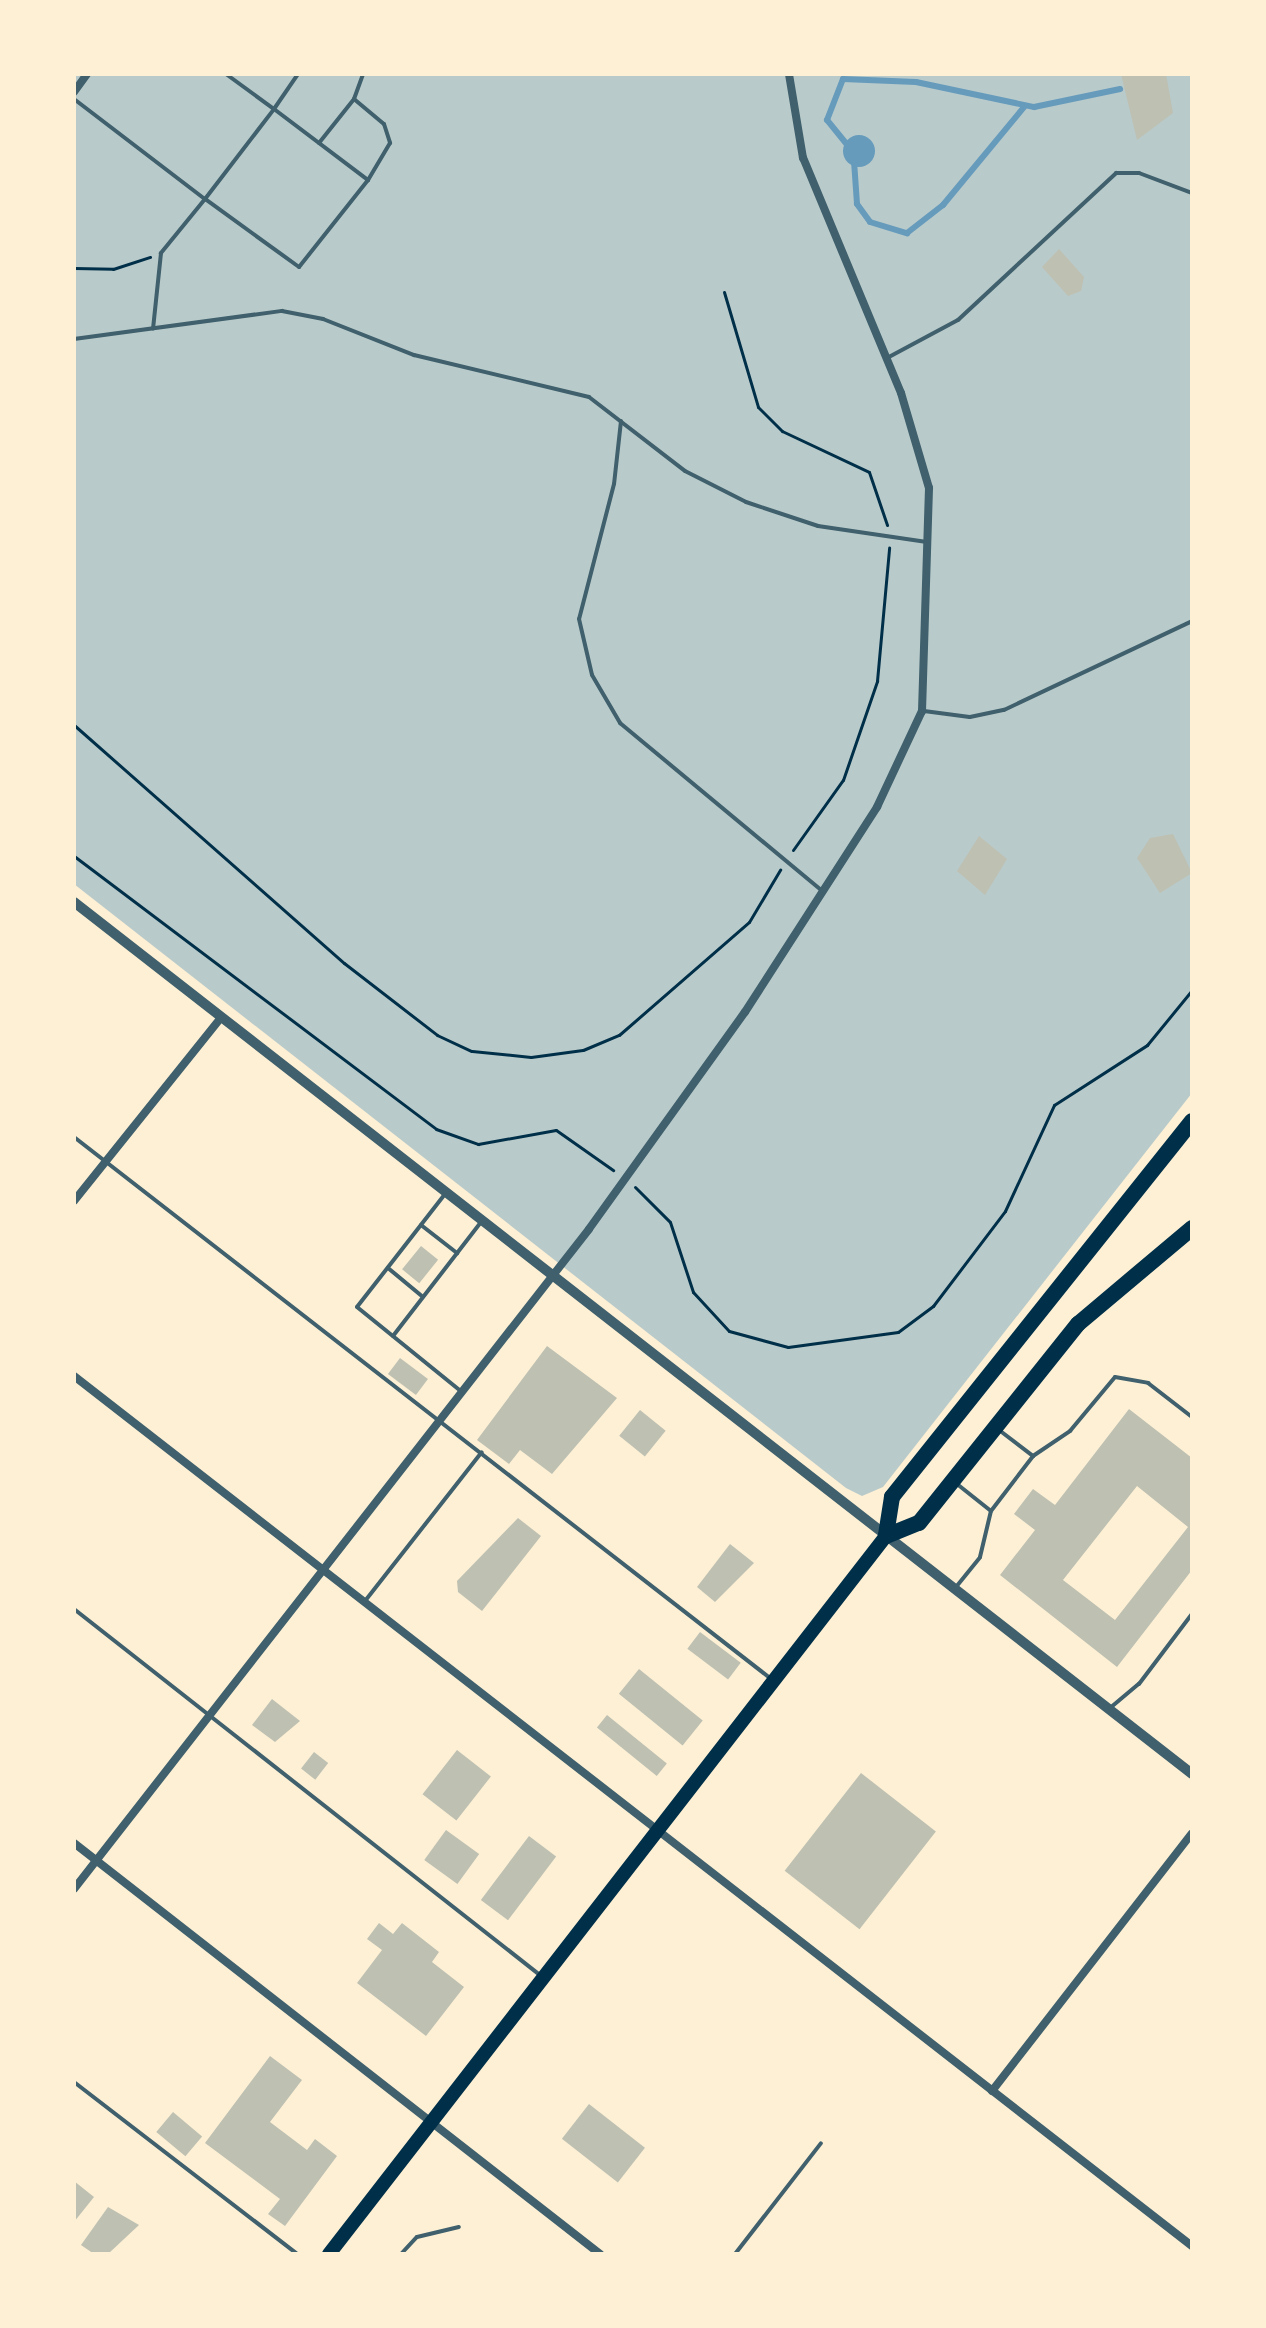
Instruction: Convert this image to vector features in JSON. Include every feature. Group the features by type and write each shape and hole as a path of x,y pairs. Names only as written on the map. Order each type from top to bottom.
{"highway":[{"path":"886,1536 892,1497 1192,1121"},
{"path":"886,1536 919,1523 1078,1324 1192,1228"}],"main road":[{"path":"329,2254 886,1536"}],"street":[{"path":"74,92 87,74"},
{"path":"74,1889 552,1278 745,1012 877,807 922,711 929,542 920,448 887,358 803,158 789,74"},
{"path":"74,902 552,1278 1192,1774"},
{"path":"74,1201 220,1019"},
{"path":"74,1376 1192,2246"},
{"path":"992,2091 1192,1833"},
{"path":"74,1843 431,2125 600,2254"}],"lane":[{"path":"226,74 368,180"},
{"path":"153,329 161,253 298,74"},
{"path":"319,143 354,99 363,74"},
{"path":"406,74 423,74"},
{"path":"74,99 299,267 368,180 390,143 384,124 354,99"},
{"path":"887,358 958,320 1116,173 1139,173 1192,193"},
{"path":"74,339 282,311 414,355 557,384 621,421 685,471 746,502 818,526 929,542"},
{"path":"621,421 614,484 579,619 592,675 620,723 822,891"},
{"path":"922,711 970,717 1004,710 1192,621"},
{"path":"74,1137 442,1420 775,1682"},
{"path":"445,1194 357,1307 463,1392"},
{"path":"393,1336 481,1222"},
{"path":"421,1225 457,1253"},
{"path":"388,1268 423,1297"},
{"path":"955,1589 980,1557 991,1511 1033,1456 1070,1431 1115,1377 1148,1383 1192,1417"},
{"path":"994,1426 1033,1456"},
{"path":"364,1602 482,1452"},
{"path":"952,1480 991,1511"},
{"path":"74,1609 212,1714 545,1979"},
{"path":"1108,1709 1139,1684 1192,1614"},
{"path":"74,2082 297,2254"},
{"path":"735,2254 821,2143"},
{"path":"401,2254 417,2237 459,2227"}],"path":[{"path":"1192,92 1192,115"},
{"path":"74,268 113,269 161,253"},
{"path":"74,725 344,963 437,1035 472,1051 531,1057 583,1050 619,1035 749,922 785,862 843,780 877,681 890,537 869,472 782,431 758,407 724,292"}],"shaded area":[{"path":"74,74 1192,74 1192,1093 883,1487 862,1496 846,1488 74,884"}],"water":[{"path":"859,135 871,139 875,151 871,163 859,167 847,163 843,151 847,139"}],"building":[{"path":"1121,74 1166,74 1173,113 1137,140"},
{"path":"1059,249 1084,277 1081,291 1068,296 1042,267"},
{"path":"1173,834 1192,873 1160,893 1137,858 1150,838"},
{"path":"979,836 1007,859 985,895 957,871"},
{"path":"421,1246 438,1260 419,1283 402,1269"},
{"path":"547,1346 617,1398 552,1474 520,1450 509,1464 477,1440"},
{"path":"400,1358 428,1379 416,1395 388,1374"},
{"path":"1129,1409 1192,1458 1192,1570 1117,1667 1000,1575 1035,1530 1014,1514 1033,1489 1055,1505","holes":["1137,1486 1188,1527 1115,1620 1063,1580"]},
{"path":"640,1410 666,1431 645,1456 619,1436"},
{"path":"518,1518 541,1536 482,1611 458,1592 457,1581"},
{"path":"730,1544 754,1563 715,1602 697,1587"},
{"path":"700,1632 741,1663 728,1679 687,1649"},
{"path":"639,1669 703,1721 683,1745 619,1694"},
{"path":"272,1699 300,1721 275,1742 252,1725"},
{"path":"607,1715 667,1763 657,1776 597,1727"},
{"path":"457,1750 491,1776 456,1821 423,1794"},
{"path":"314,1752 328,1763 315,1780 301,1769"},
{"path":"861,1773 936,1831 860,1929 785,1871"},
{"path":"446,1830 479,1854 457,1884 424,1860"},
{"path":"529,1836 556,1856 508,1920 481,1900"},
{"path":"379,1923 393,1934 402,1923 439,1952 432,1962 464,1987 426,2036 357,1983 382,1950 367,1939"},
{"path":"270,2056 302,2080 270,2122 307,2150 315,2139 337,2156 285,2226 268,2214 280,2199 205,2143"},
{"path":"589,2104 645,2148 618,2182 562,2139"},
{"path":"173,2112 202,2136 185,2156 156,2132"},
{"path":"74,2181 94,2197 74,2222"},
{"path":"108,2207 139,2225 108,2254 94,2254 81,2245"}],"waterway":[{"path":"849,147 827,120 843,79 916,82 1034,107 1120,89"},
{"path":"854,161 857,204 870,222 907,233 943,205 1024,107"}]}
